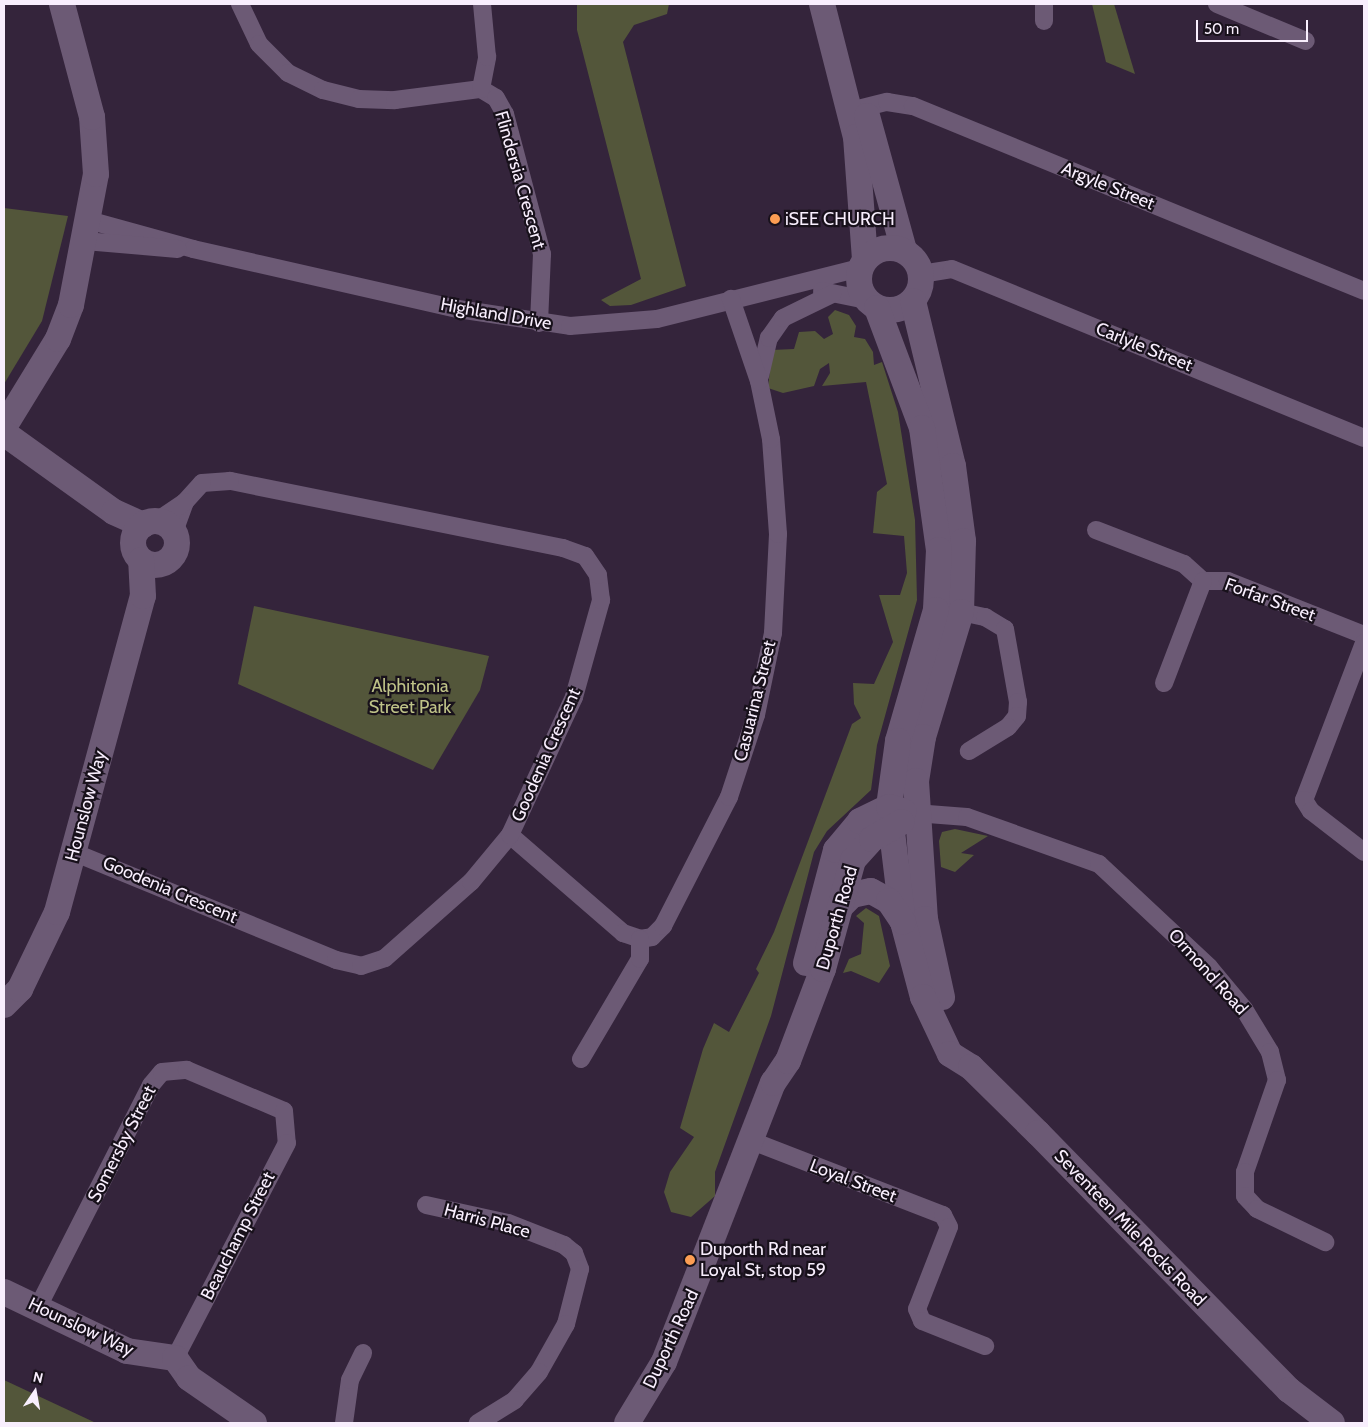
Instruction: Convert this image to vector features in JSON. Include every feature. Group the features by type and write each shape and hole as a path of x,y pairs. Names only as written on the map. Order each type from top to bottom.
{"main road":[{"path":"4,427 58,339 78,278 96,174 92,117 62,4"},
{"path":"822,4 856,109 904,250 921,274 913,301 896,310 872,304 859,285 863,263 860,163 856,109 839,4"},
{"path":"863,263 883,248 904,250"},
{"name":"Seventeen Mile Rocks Road","path":"913,301 957,486 963,541 961,612 923,737 915,813 932,965 971,1067"},
{"name":"Seventeen Mile Rocks Road","path":"872,304 922,428 940,568 936,610 898,740 889,819 903,922 935,1024 950,1054 971,1067 1289,1390 1332,1423"},
{"path":"4,433 152,540"},
{"name":"Hounslow Way","path":"4,1005 20,989 46,938 73,852 143,596 152,540"},
{"path":"889,819 915,813"},
{"name":"Duporth Road","path":"773,1083 788,1061 823,969 853,860 889,819"},
{"name":"Duporth Road","path":"627,1423 667,1354 752,1141 773,1083 776,1054 836,850 860,821 889,819"},
{"path":"838,909 852,895 871,891 888,901 903,922"},
{"name":"Hounslow Way","path":"4,1292 127,1351 175,1358"},
{"path":"175,1358 189,1378 254,1423"},
{"name":"Seventeen Mile Rocks Road","path":"1289,1390 1311,1423"}],"street":[{"path":"240,4 259,44 288,73 323,90 358,99 395,100 481,90 487,57 482,4"},
{"path":"1217,4 1306,41"},
{"name":"Flindersia Crescent","path":"481,90 496,98 505,114 542,254 539,323"},
{"name":"Argyle Street","path":"856,109 887,102 913,106 1364,291"},
{"name":"Highland Drive","path":"86,231 193,250 539,323 600,326 658,319 731,299 799,285 863,263"},
{"name":"Carlyle Street","path":"921,274 952,270 1364,438"},
{"name":"Highland Drive","path":"799,285 872,304"},
{"path":"759,381 769,338 783,318 832,294"},
{"name":"Casuarina Street","path":"640,939 652,937 663,926 687,887 729,798 756,714 773,633 778,534 771,439 759,381 731,299"},
{"name":"Goodenia Crescent","path":"73,852 336,960 361,966 385,958 413,936 471,882 510,835 574,697 601,600 598,575 585,556 563,548 230,481 202,483 152,540"},
{"name":"Forfar Street","path":"1096,530 1184,564 1203,581 1228,582 1364,642"},
{"path":"1164,683 1203,581"},
{"path":"961,612 985,617 1005,629 1018,702 1017,716 1008,727 969,751"},
{"path":"1364,642 1304,800 1311,810 1364,852"},
{"name":"Ormond Road","path":"915,813 967,817 1099,864 1209,967 1244,1009 1270,1052 1277,1080 1245,1172 1245,1196 1257,1209 1325,1242"},
{"path":"510,835 623,933 640,939 640,959 581,1059"},
{"name":"Somersby Street","path":"38,1307 162,1072 187,1070 284,1111"},
{"name":"Beauchamp Street","path":"175,1358 286,1143 284,1111"},
{"name":"Loyal Street","path":"752,1141 942,1215 949,1227 917,1308 922,1320 985,1346"},
{"name":"Harris Place","path":"426,1205 508,1223 564,1244 574,1254 580,1269 566,1324 539,1372 514,1400 478,1423"},
{"path":"344,1423 350,1380 363,1353"}],"green space":[{"path":"577,4 669,4 667,14 634,25 623,42 686,286 631,305 610,306 601,300 641,279 577,30"},
{"path":"1092,4 1114,4 1135,74 1106,62"},
{"path":"4,208 68,216 42,321 4,384"},
{"path":"835,310 849,315 856,326 854,337 865,339 873,352 874,365 882,362 898,412 915,520 917,600 877,745 871,790 827,831 814,852 771,1016 715,1172 715,1196 691,1217 671,1212 664,1192 670,1172 694,1137 680,1128 703,1049 714,1023 729,1032 759,973 756,969 774,932 852,724 861,718 854,704 853,683 874,684 893,642 879,595 900,595 907,573 904,536 873,533 877,492 887,484 866,382 822,386 830,373 829,363 820,369 814,386 783,393 768,388 772,350 794,349 799,332 815,331 824,339 833,334 828,317"},
{"name":"Alphitonia Street Park","path":"254,606 489,656 480,690 433,770 238,684"},
{"path":"955,829 988,836 961,853 974,855 955,872 941,867 939,841 942,832"},
{"path":"866,908 879,916 890,966 879,983 851,971 843,973 849,959 861,954 864,923 856,916"},
{"path":"4,1380 96,1423 4,1423"}],"place":[{"name":"iSEE CHURCH","path":"775,219"},
{"name":"Duporth Rd near Loyal St, stop 59","path":"690,1260"}]}
